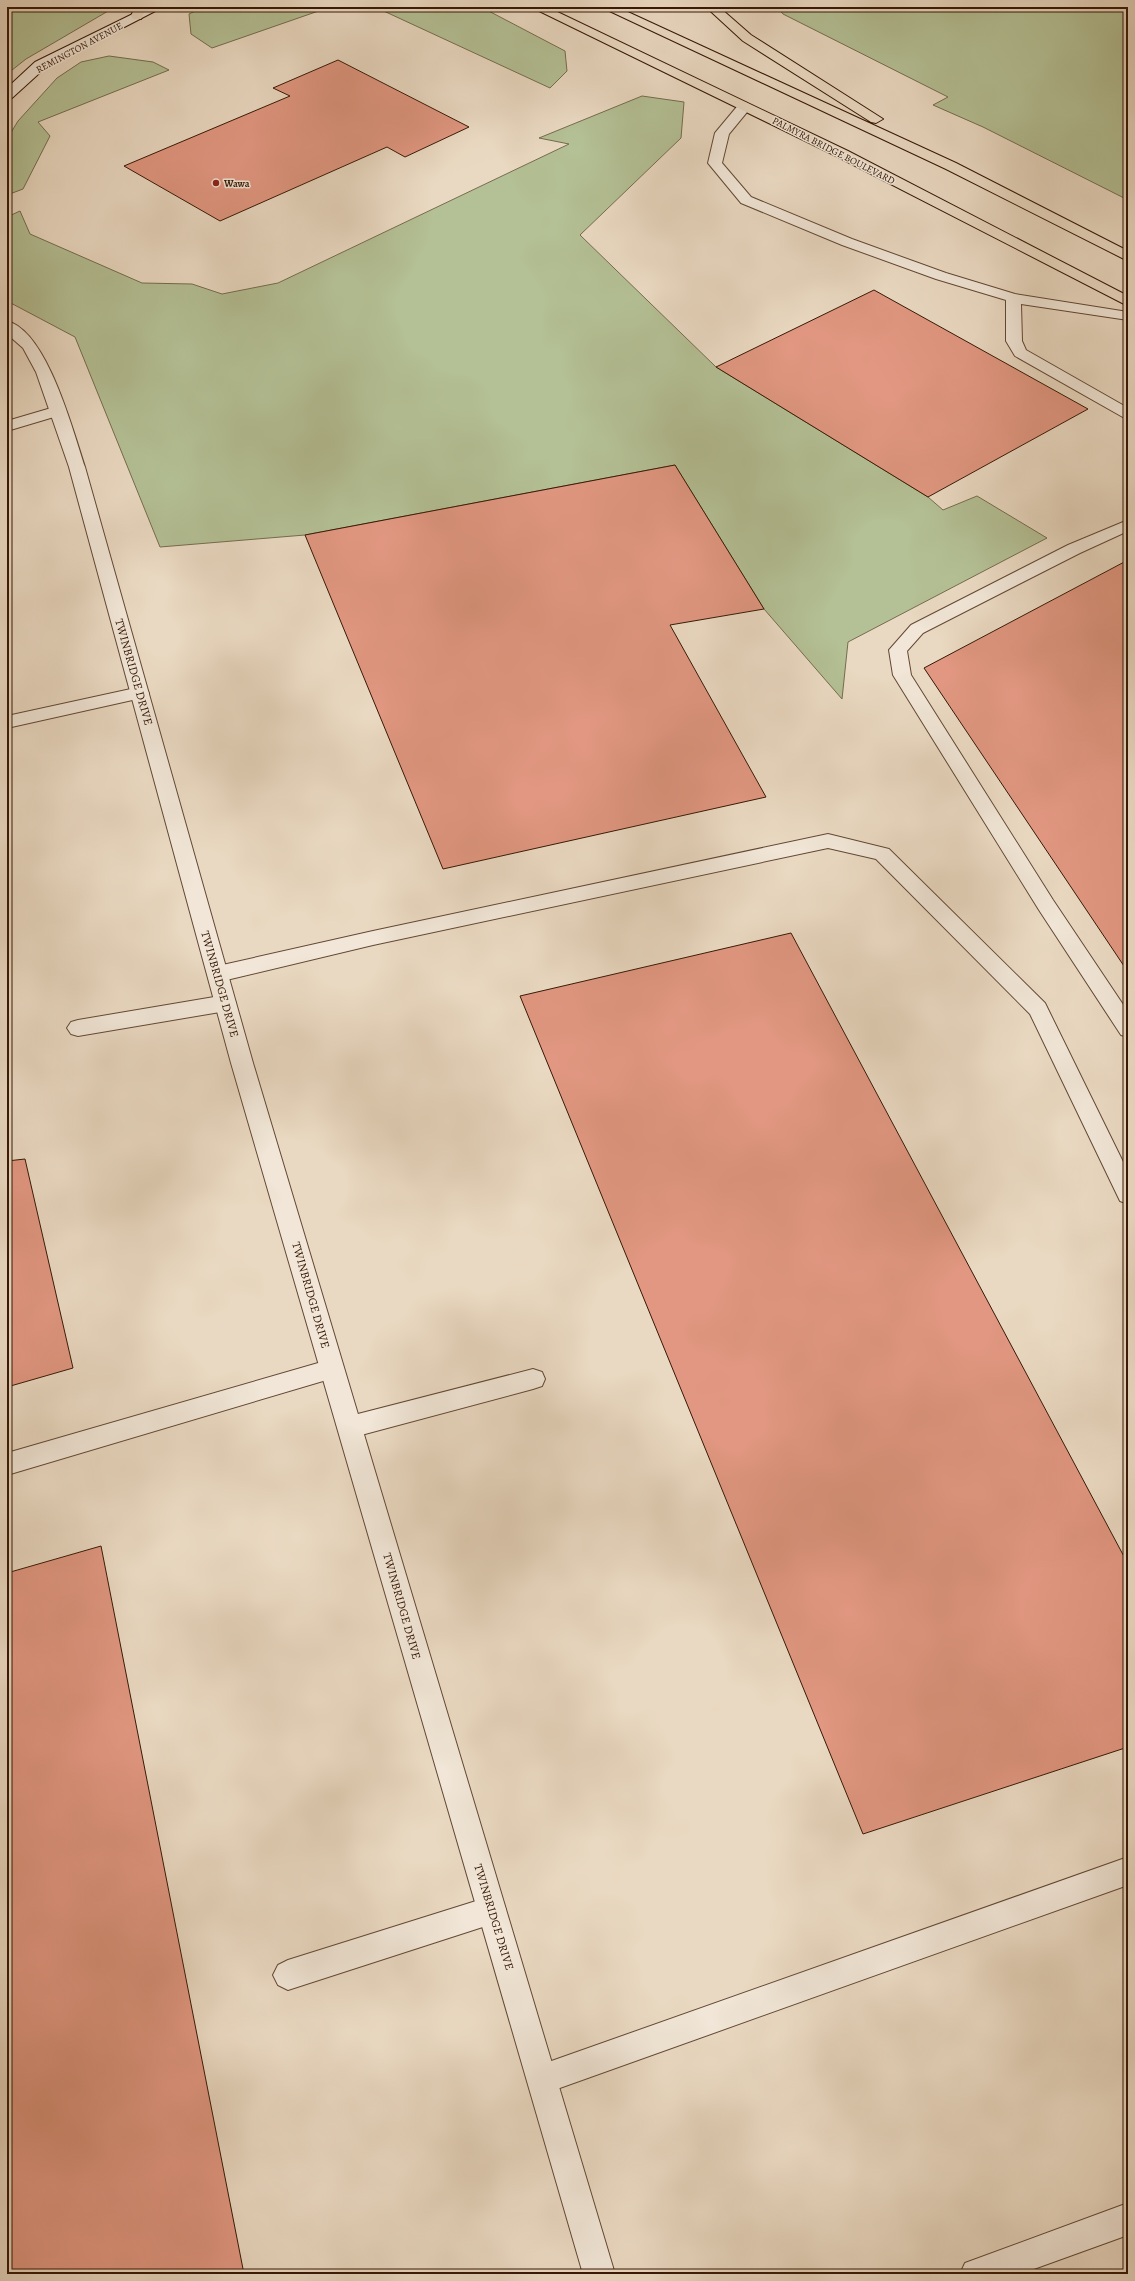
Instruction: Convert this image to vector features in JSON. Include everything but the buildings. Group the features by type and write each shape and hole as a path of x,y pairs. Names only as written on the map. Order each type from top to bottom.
{"highway":[{"name":"PALMYRA BRIDGE BOULEVARD","path":"536,7 843,154 1128,302"},
{"path":"607,7 951,166 1128,257"},
{"path":"712,7 747,38 951,166"}],"street":[{"name":"REMINGTON AVENUE","path":"7,95 40,65 139,12 157,7"},
{"path":"745,106 722,133 716,163 746,200 847,242 941,276 1013,298 1128,316"},
{"path":"1013,298 1014,341 1020,353 1128,415"},
{"name":"TWINBRIDGE DRIVE","path":"7,326 29,346 44,372 77,467 226,1003 332,1369 543,2079 599,2274"},
{"path":"7,426 58,411"},
{"path":"1128,525 1074,549 917,629 898,650 902,675 1046,905 1128,1029"},
{"path":"7,722 140,693"},
{"path":"218,974 372,938 828,841 867,850 882,854 1038,1009 1128,1195"},
{"path":"78,1028 226,1003"},
{"path":"7,1464 332,1369"},
{"path":"350,1427 534,1379"},
{"path":"543,2079 1128,1871"},
{"path":"288,1975 492,1910"},
{"path":"976,2274 1128,2219"}],"green space":[{"path":"7,7 115,7 26,59 7,74"},
{"path":"203,7 330,7 212,48 191,34 189,14"},
{"path":"375,7 481,7 565,51 567,71 550,88"},
{"path":"777,7 1128,7 1128,200 983,127 933,105 948,97 783,14"},
{"path":"109,56 153,62 169,70 38,122 50,136 23,189 7,195 7,139 18,121 57,78 81,62"},
{"path":"642,96 684,102 681,138 580,235 716,367 928,497 943,510 977,496 1047,538 848,642 842,699 764,609 675,465 305,535 160,547 75,337 7,301 7,217 20,211 30,234 142,283 192,284 222,294 278,283 569,144 539,138"}],"place":[{"name":"Wawa","path":"216,183"}]}
